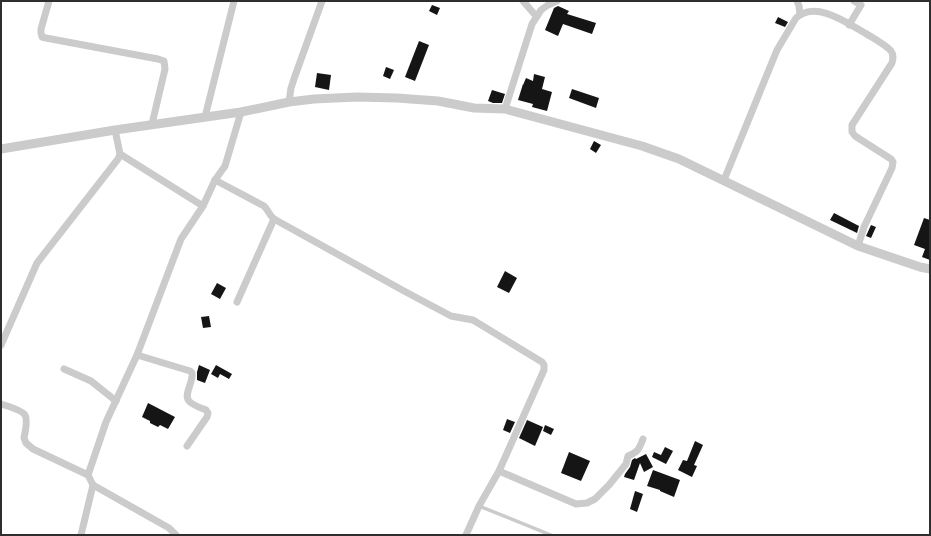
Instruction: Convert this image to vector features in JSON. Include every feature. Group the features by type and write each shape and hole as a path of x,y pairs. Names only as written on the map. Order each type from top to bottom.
{"street":[{"path":"49,1 41,29 42,37 158,59 164,62 165,69 152,124"},
{"path":"205,117 234,1"},
{"path":"289,102 293,82 322,1"},
{"path":"523,1 536,16"},
{"path":"505,109 532,24 541,10 556,1"},
{"path":"797,1 800,15"},
{"path":"850,25 860,5 854,1"},
{"path":"724,180 777,50 794,22 800,15 815,11 836,17 873,38 891,51 893,57 892,63 852,125 852,132 855,136 891,159 893,162 892,168 864,227 858,246"},
{"path":"1,149 152,124 241,112 289,102 314,99 357,97 396,98 438,101 474,108 505,109 642,146 679,159 858,246 930,269"},
{"path":"88,475 106,422 138,355 181,239 203,206 215,180 225,166 241,112"},
{"path":"1,345 37,263 118,159 120,154 115,130"},
{"path":"120,154 203,206"},
{"path":"215,180 264,206 272,218 452,316 473,320 542,362 544,365 544,370 499,471 479,506 466,535"},
{"path":"237,302 274,219"},
{"path":"138,355 190,371 192,373 193,377 186,395 187,399 189,402 206,410 208,413 207,417 187,446"},
{"path":"64,369 91,381 116,402"},
{"path":"1,404 21,411 25,414 27,420 24,438 30,446 88,475 93,485 169,528 176,535"},
{"path":"499,471 576,504 587,504 595,499 609,485 626,464 628,456 639,449 643,438"},
{"path":"81,535 93,485"}],"lane":[{"path":"479,506 551,535"}],"building":[{"path":"432,5 440,8 437,15 429,11"},
{"path":"558,6 569,11 567,14 596,23 592,34 563,24 558,36 545,30 554,8"},
{"path":"778,17 788,22 785,27 775,23"},
{"path":"419,41 429,45 415,81 405,77"},
{"path":"386,67 394,70 390,79 383,76"},
{"path":"317,73 331,75 329,90 315,87"},
{"path":"534,74 545,77 542,89 552,92 547,111 532,107 533,104 518,100 526,78 533,81"},
{"path":"572,89 599,98 596,108 569,98"},
{"path":"492,90 505,94 502,103 493,103 488,101"},
{"path":"594,141 601,145 596,153 590,149"},
{"path":"834,213 859,226 857,233 830,220"},
{"path":"924,218 930,220 930,260 922,257 925,249 914,245"},
{"path":"871,225 876,227 871,238 866,236"},
{"path":"505,271 517,278 509,293 497,287"},
{"path":"217,283 226,288 220,299 211,294"},
{"path":"209,316 211,327 203,328 201,317"},
{"path":"199,365 210,370 205,383 197,380"},
{"path":"216,365 232,374 229,379 220,374 218,378 211,374"},
{"path":"148,403 175,417 168,429 160,425 158,427 142,417"},
{"path":"507,419 515,422 510,433 503,430"},
{"path":"527,420 543,427 535,446 519,438"},
{"path":"545,425 554,429 551,435 543,431"},
{"path":"695,441 703,445 694,465 697,466 692,477 678,470 683,460 687,461"},
{"path":"665,447 673,451 666,464 652,457 654,452 661,455"},
{"path":"569,452 590,461 581,481 561,473"},
{"path":"646,454 653,467 644,472 640,463 634,480 624,477 632,460"},
{"path":"653,470 680,480 674,497 660,490 647,486"},
{"path":"635,491 643,494 637,512 630,509"}]}
